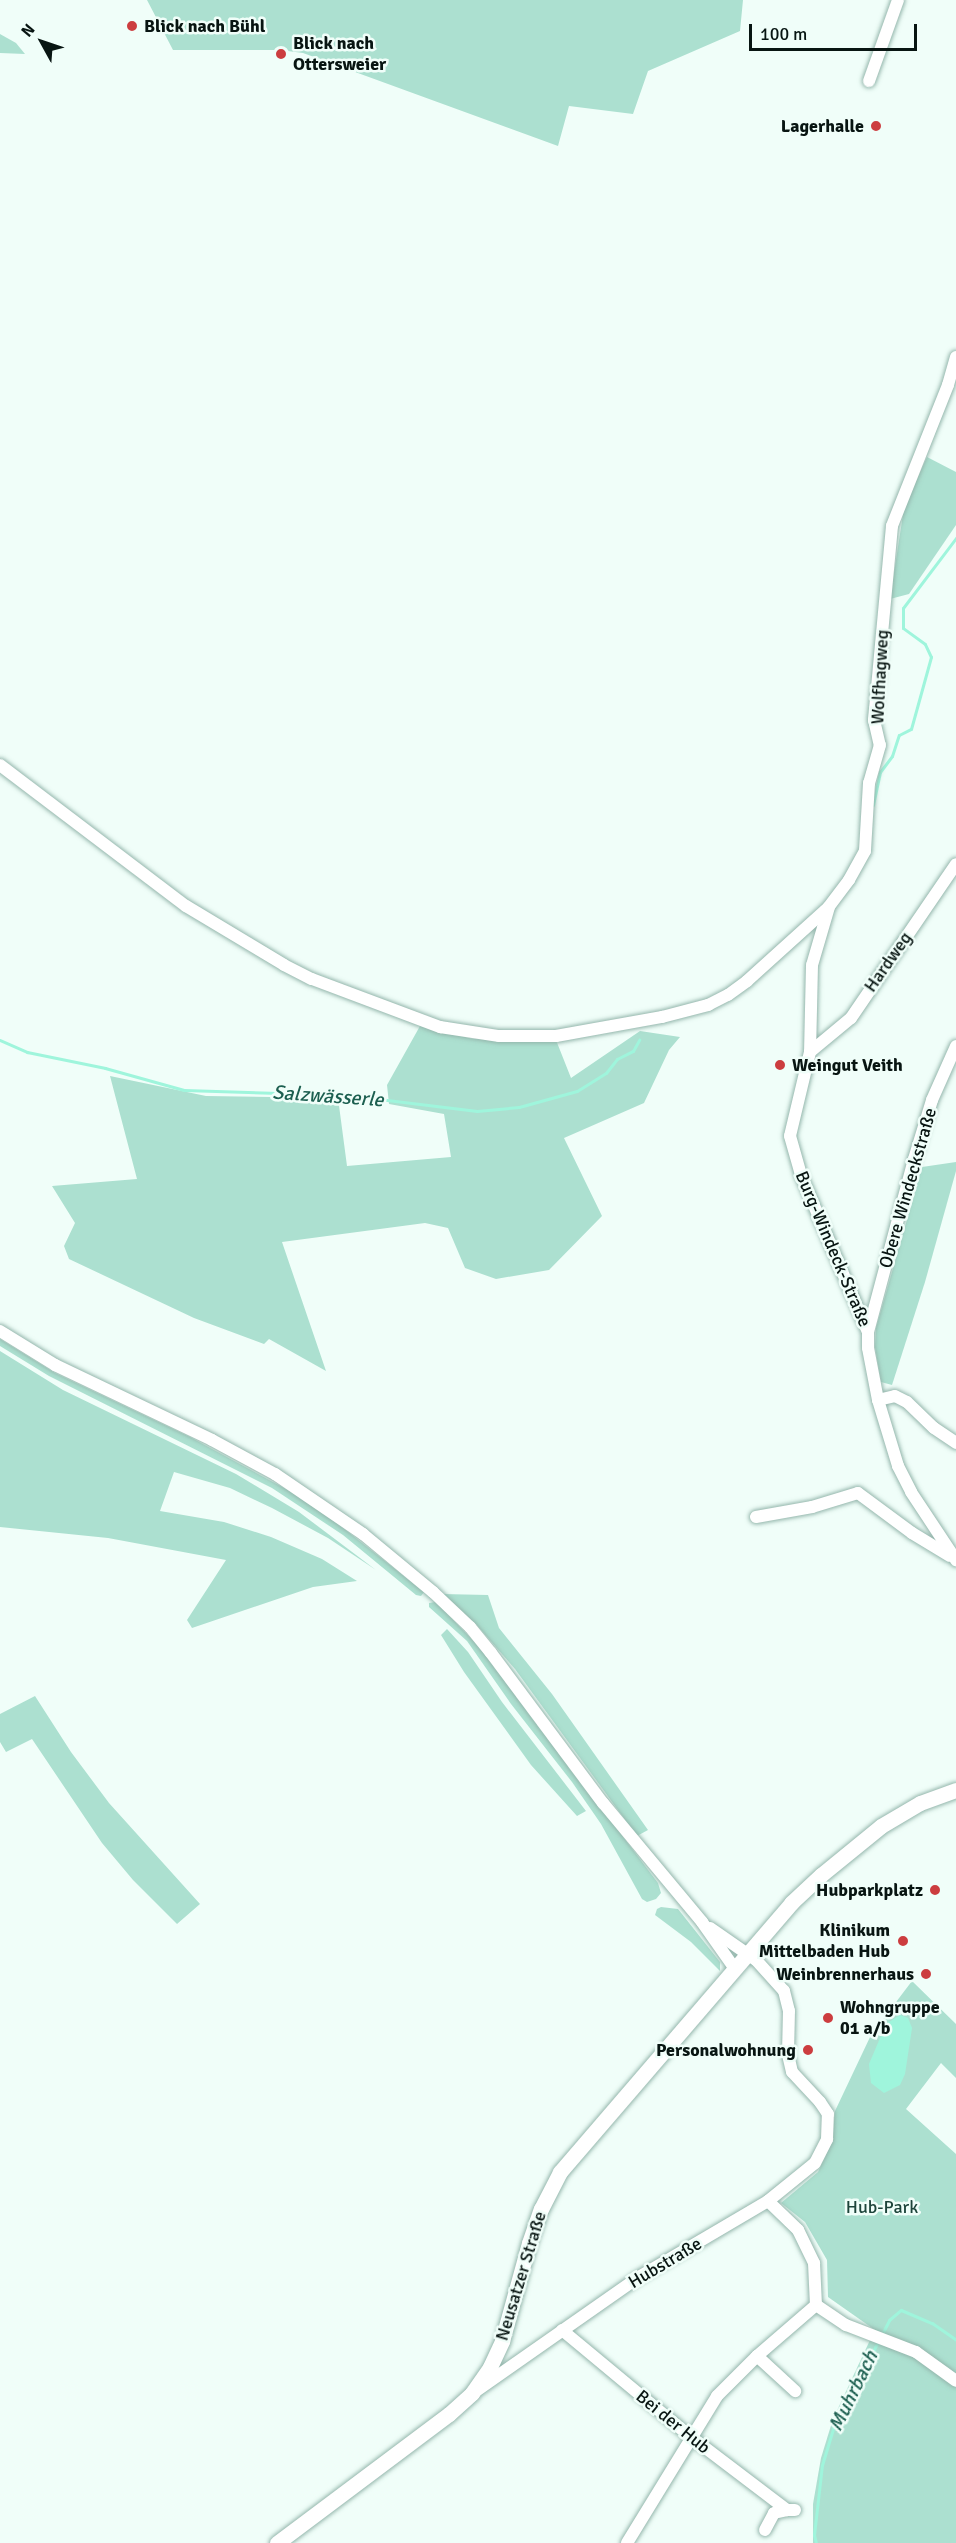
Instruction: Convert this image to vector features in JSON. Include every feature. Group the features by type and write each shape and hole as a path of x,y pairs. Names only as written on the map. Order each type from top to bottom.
{"main road":[{"name":"Neusatzer Straße","path":"472,2393 490,2367 502,2341 540,2209 560,2172 799,1896 881,1826 920,1803 956,1790"},
{"name":"Hubstraße","path":"278,2543 448,2414 472,2393"}],"street":[{"path":"869,81 898,0"},
{"name":"Wolfhagweg","path":"790,1136 810,1052 812,965 829,907 849,880 865,851 869,783 880,745 874,720 892,526 948,385 956,357"},
{"path":"0,765 186,906 284,965 440,1027 499,1036 556,1036 662,1017 708,1005 747,981 829,907"},
{"name":"Hardweg","path":"810,1052 850,1018 956,864"},
{"name":"Obere Windeckstraße","path":"868,1332 932,1100 956,1046"},
{"name":"Burg-Windeck-Straße","path":"790,1136 801,1174 868,1332 868,1348 878,1400 898,1466 934,1529 955,1559"},
{"name":"Hubstraße","path":"0,1331 55,1365 212,1440 275,1474 320,1502 396,1560 470,1627 603,1803 702,1922 735,1969"},
{"path":"878,1400 895,1396 907,1402 934,1428 956,1443"},
{"name":"Burg-Windeck-Straße","path":"756,1517 812,1507 858,1493 922,1540 955,1559"},
{"path":"922,1540 928,1538 934,1529"},
{"name":"Hubstraße","path":"472,2393 639,2277 768,2201 815,2163 827,2139 828,2114 792,2072 788,2054 789,2011 784,1991 756,1960 702,1922"},
{"path":"768,2201 798,2230 814,2263 816,2305"},
{"path":"816,2305 846,2325 916,2352 956,2381"},
{"path":"627,2543 717,2396 757,2356 816,2305"},
{"name":"Bei der Hub","path":"562,2330 691,2437 791,2510 774,2513 765,2530"},
{"path":"757,2356 795,2391"}],"green space":[{"path":"147,0 743,0 740,31 648,71 633,114 569,106 558,146 303,53 280,50 173,50"},
{"path":"0,34 16,43 25,54 0,53"},
{"path":"927,457 956,472 956,525 909,594 890,599 904,508"},
{"path":"420,1026 473,1039 556,1040 571,1078 640,1031 680,1037 669,1050 644,1103 564,1138 602,1216 549,1270 496,1279 465,1268 448,1228 425,1223 282,1242 326,1371 269,1339 264,1344 194,1318 69,1259 64,1246 75,1223 52,1186 137,1179 110,1076 206,1096 338,1098 347,1166 451,1157 444,1114 389,1104 387,1085"},
{"path":"956,1162 956,1171 925,1282 892,1385 881,1382 875,1347 876,1328 922,1167"},
{"path":"0,1339 55,1373 190,1437 295,1494 333,1520 424,1592 421,1596 416,1595 343,1535 272,1488 49,1376 0,1346"},
{"path":"0,1351 63,1390 236,1474 299,1512 376,1570 328,1538 272,1508 230,1488 174,1472 160,1511 224,1522 271,1537 322,1559 357,1581 313,1587 192,1628 187,1620 226,1560 108,1538 0,1527"},
{"path":"442,1594 488,1595 499,1628 552,1694 648,1830 637,1836 515,1669 476,1624"},
{"path":"436,1602 480,1648 658,1883 661,1893 656,1899 647,1902 642,1899 601,1824 572,1782 511,1704 467,1641 429,1607 429,1603"},
{"path":"447,1629 468,1652 502,1702 586,1811 577,1816 531,1765 464,1672 441,1635"},
{"path":"35,1696 71,1752 109,1803 200,1904 177,1924 133,1880 102,1843 32,1739 6,1752 0,1742 0,1714"},
{"path":"661,1907 678,1909 720,1962 720,1971 691,1942 655,1915 657,1909"},
{"name":"Hub-Park","path":"912,1981 956,2024 956,2078 941,2063 906,2109 956,2154 956,2375 921,2350 875,2330 828,2297 827,2260 805,2222 781,2203 818,2172 832,2142 835,2111 871,2035"},
{"path":"871,2338 904,2350 956,2387 956,2543 813,2543 813,2504 821,2458 833,2419"}],"shaded area":[{"path":"900,2015 908,2018 912,2028 905,2074 900,2085 884,2093 871,2083 869,2064 886,2024"}],"waterway":[{"name":"Salzwässerle","path":"873,805 880,772 892,756 899,735 911,729 931,657 925,644 903,628 903,608 956,538"},
{"name":"Salzwässerle","path":"0,1040 27,1052 105,1068 184,1090 346,1095 477,1111 519,1107 577,1091 606,1073 617,1059 633,1051 639,1040"},
{"name":"Muhrbach","path":"881,2336 889,2320 901,2310 932,2323 956,2340"},
{"name":"Muhrbach","path":"816,2543 814,2535 822,2465 836,2419 878,2342"}],"place":[{"name":"Blick nach Bühl","path":"132,26"},
{"name":"Blick nach Ottersweier","path":"281,54"},
{"name":"Lagerhalle","path":"876,126"},
{"name":"Weingut Veith","path":"780,1065"},
{"name":"Hubparkplatz","path":"935,1890"},
{"name":"Klinikum Mittelbaden Hub","path":"903,1941"},
{"name":"Weinbrennerhaus","path":"926,1974"},
{"name":"Wohngruppe 01 a/b","path":"828,2018"},
{"name":"Personalwohnung","path":"808,2050"}]}
